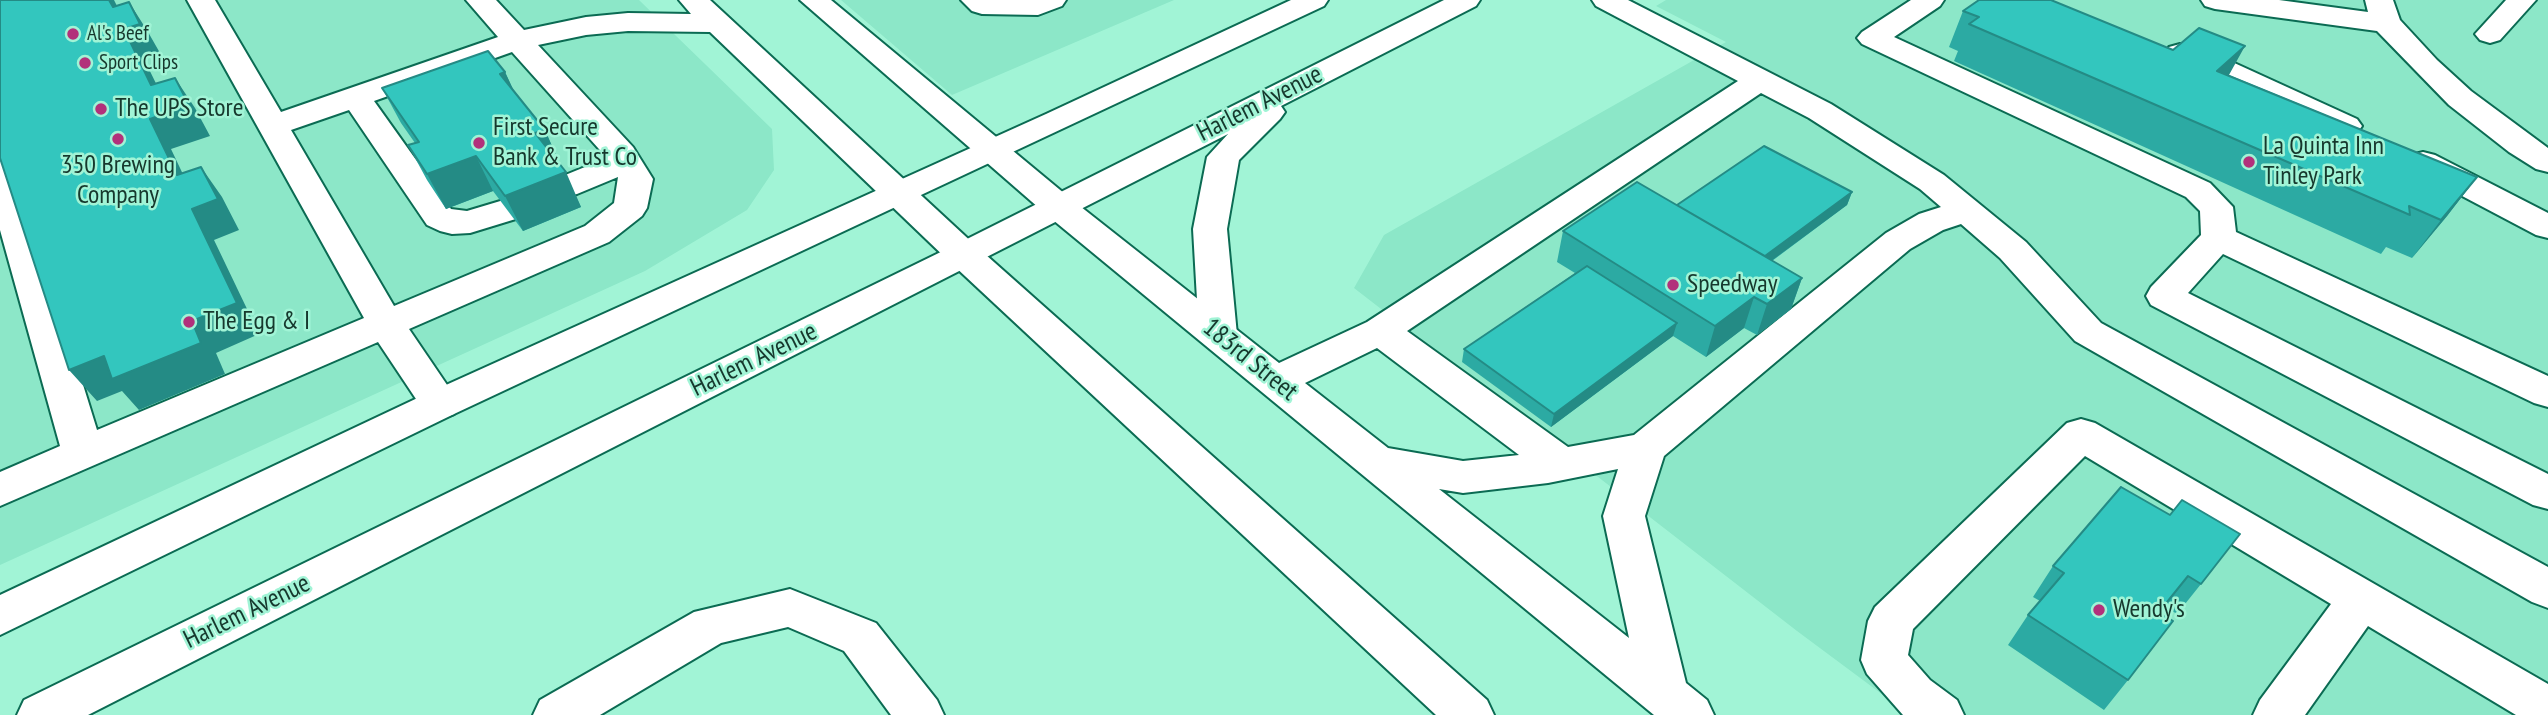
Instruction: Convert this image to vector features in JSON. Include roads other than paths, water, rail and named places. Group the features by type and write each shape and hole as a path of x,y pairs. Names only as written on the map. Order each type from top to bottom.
{"main road":[{"path":"201,0 386,325 440,404"},
{"path":"0,490 597,234 630,208 636,180 617,147 480,0"},
{"path":"517,40 584,0"},
{"path":"693,0 964,255 1470,715"},
{"path":"975,0 982,5 1038,6 1052,0"},
{"path":"0,616 440,404 900,194 1314,0"},
{"name":"Harlem Avenue","path":"41,715 964,255 1466,0"},
{"path":"1606,0 1820,111 1921,174 2013,250 2088,331 2548,589"},
{"path":"1930,0 1872,38 2198,190 2217,207 2218,237 2164,296 2548,493"},
{"path":"2215,0 2383,11 2411,52 2460,98 2521,145 2548,162"},
{"path":"2490,34 2522,0"},
{"name":"183rd Street","path":"828,3 992,151 1059,207 1677,704"},
{"path":"272,126 517,40 586,26 617,23 719,23"},
{"path":"2152,42 2219,67 2454,177 2548,227"},
{"path":"1276,382 1380,331 1760,80"},
{"path":"1218,335 1210,229 1223,157 1293,87"},
{"path":"356,97 439,217 452,223 470,222 507,210"},
{"path":"565,187 625,162"},
{"path":"0,171 83,453"},
{"path":"1378,463 1463,477 1561,464 1646,448 1898,241 1931,222 1967,211"},
{"path":"2218,237 2548,393"},
{"path":"1380,331 1561,464"},
{"path":"1940,715 1913,695 1884,660 1891,621 2081,434 2361,599 2537,698"},
{"path":"1646,448 1624,516 1677,704"},
{"path":"2277,715 2361,599"},
{"path":"557,715 710,625 790,608 860,637 920,715"}],"place":[{"name":"Al's Beef","path":"73,34"},
{"name":"Sport Clips","path":"85,63"},
{"name":"The UPS Store","path":"101,109"},
{"name":"350 Brewing Company","path":"118,139"},
{"name":"First Secure Bank & Trust Co","path":"479,143"},
{"name":"La Quinta Inn Tinley Park","path":"2249,162"},
{"name":"Speedway","path":"1673,285"},
{"name":"The Egg & I","path":"189,322"},
{"name":"Wendy's","path":"2099,610"}]}
